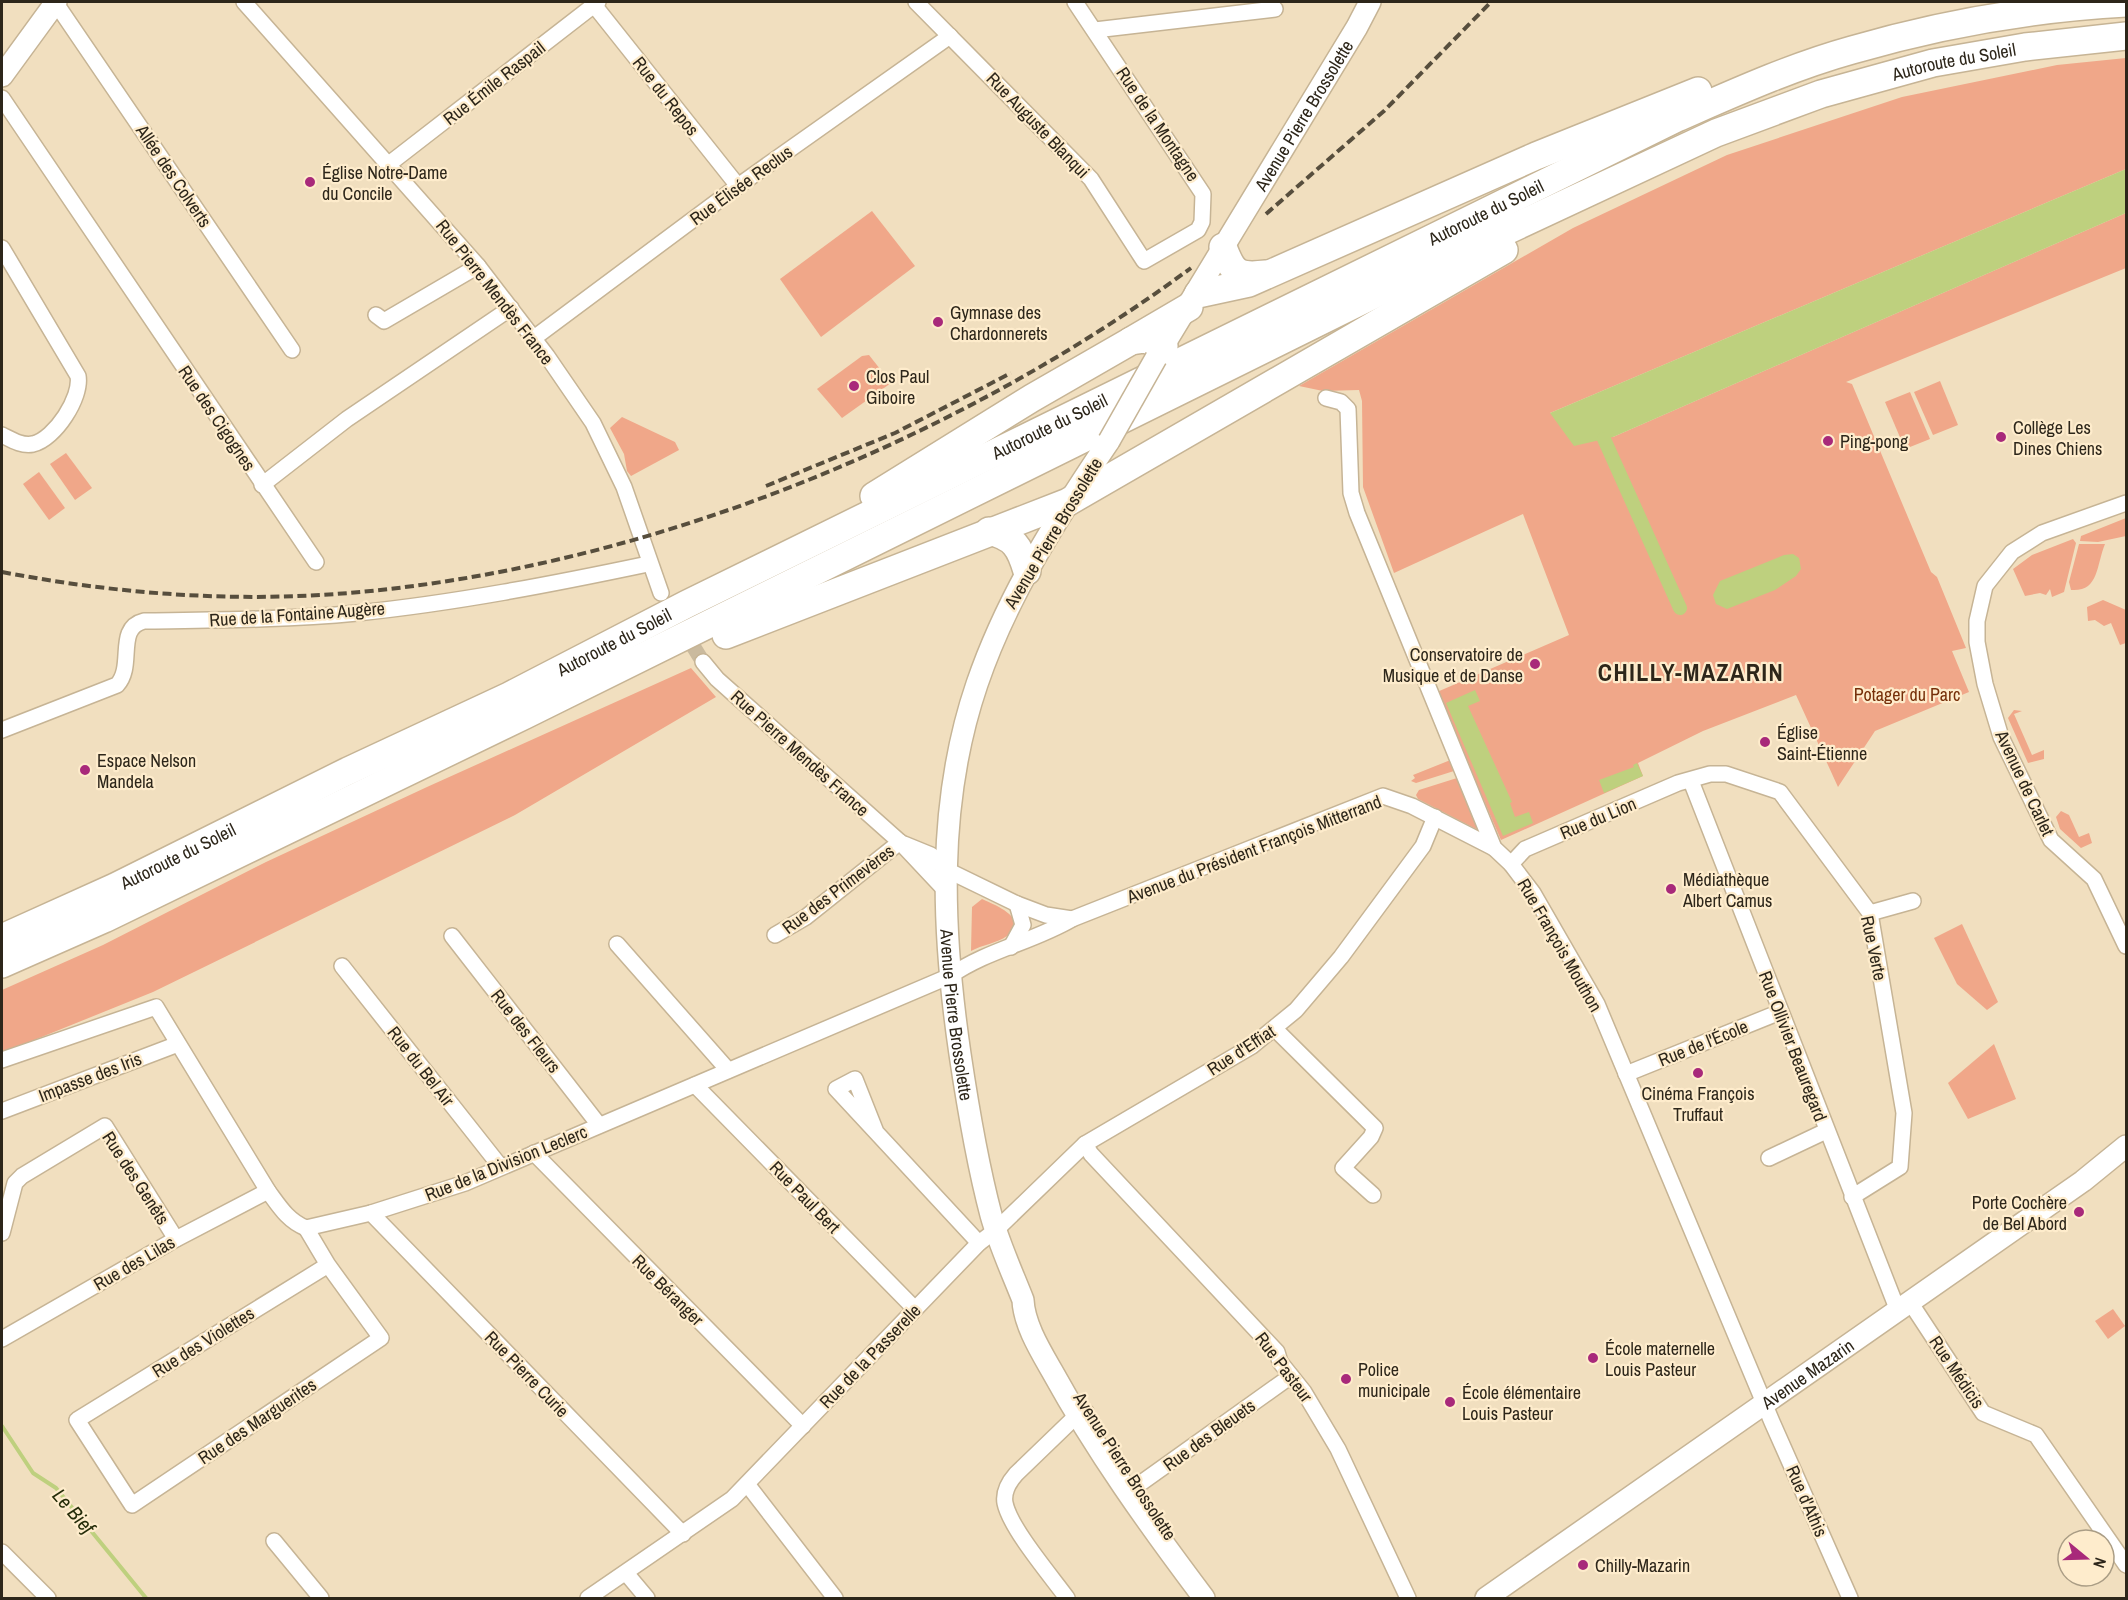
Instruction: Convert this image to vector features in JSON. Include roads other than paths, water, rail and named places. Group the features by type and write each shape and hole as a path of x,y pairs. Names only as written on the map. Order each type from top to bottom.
{"highway":[{"name":"Autoroute du Soleil","path":"2,938 115,887 348,771 509,696 779,560 1657,127 1770,78 1850,50 1952,25 2048,10 2127,3"},
{"name":"Autoroute du Soleil","path":"2,964 104,919 639,660 1600,186 1762,114 1882,76 1934,63 2025,47 2127,36"},
{"path":"779,560 936,457 1131,341 1193,300 1249,283 1668,102 1751,73 1770,78"},
{"path":"639,660 665,659 988,531 1068,502 1588,203 1600,186"},
{"path":"1223,247 1229,264 1238,273 1246,276 1268,274"},
{"path":"1131,341 1145,339 1160,352"},
{"path":"988,531 1005,535 1014,542 1020,549 1027,571"}],"main road":[{"path":"2,76 55,2"},
{"name":"Avenue Pierre Brossolette","path":"1204,1599 1082,1414 1033,1307 1023,1300 996,1230 972,1136 950,976 946,891 954,778 971,704 1005,615 1027,571 1068,502 1109,441 1370,2"},
{"name":"Avenue Mazarin","path":"1486,1599 2088,1177 2127,1146"},
{"name":"Avenue Pierre Brossolette","path":"1132,1490 1216,1599"}],"street":[{"name":"Allée des Colverts","path":"55,2 292,350"},
{"name":"Rue Pierre Mendès France","path":"244,2 478,266 534,338 593,423 627,494 648,564 661,593"},
{"name":"Rue Auguste Blanqui","path":"916,2 1091,178 1144,261"},
{"name":"Rue de la Montagne","path":"1075,2 1203,194 1202,222 1198,230 1144,261"},
{"name":"Rue Émile Raspail","path":"389,164 596,3"},
{"name":"Rue du Repos","path":"596,3 738,186"},
{"path":"1095,30 1275,9"},
{"name":"Rue Élisée Reclus","path":"534,338 738,186 950,36"},
{"name":"Rue des Cigognes","path":"2,98 262,485 347,419 510,308"},
{"path":"2,248 78,376 80,385 61,425 35,443 21,444 2,435"},
{"path":"376,315 384,321 478,266"},
{"name":"Rue François Mouthon","path":"1326,398 1341,402 1348,410 1351,493 1357,513 1494,848 1511,864 1544,909 1597,1004 1764,1403"},
{"path":"262,485 316,562"},
{"name":"Avenue de Carlet","path":"2127,503 2042,533 2012,552 1985,586 1977,621 1977,642 1985,684 2005,747 2051,840 2094,879 2127,946"},
{"name":"Rue de la Fontaine Augère","path":"2,730 117,685 123,678 126,668 128,630 134,623 265,619 358,613 565,582 648,564"},
{"name":"Rue Pierre Mendès France","path":"703,662 735,695 900,842 946,891"},
{"name":"Rue Verte","path":"1691,781 1710,774 1726,774 1780,792 1870,913 1904,1113 1900,1167 1852,1197"},
{"name":"Rue du Lion","path":"1511,864 1525,849 1678,783 1691,781"},
{"name":"Rue Ollivier Beauregard","path":"1691,781 1852,1197 1904,1306"},
{"name":"Avenue du Président François Mitterrand","path":"950,976 970,962 1052,931 1072,919 1383,796 1412,806 1494,848"},
{"name":"Rue d'Effiat","path":"996,1230 1085,1144 1252,1046 1296,1010 1341,957 1423,846 1434,817"},
{"path":"931,855 948,838"},
{"name":"Rue Pierre Mendès France","path":"900,842 931,855 947,870"},
{"name":"Rue des Primevères","path":"775,935 806,917 900,842"},
{"path":"947,870 1017,904 1046,915 1072,919"},
{"path":"1870,913 1913,901"},
{"path":"1011,947 1023,924 1017,904"},
{"name":"Rue des Fleurs","path":"452,936 599,1125"},
{"path":"617,944 728,1070"},
{"name":"Rue du Bel Air","path":"342,966 500,1166"},
{"name":"Rue de la Division Leclerc","path":"306,1228 371,1213 465,1183 500,1166 950,976"},
{"path":"2,1060 156,1006 268,1191 296,1224 306,1228 328,1265"},
{"name":"Rue de l'École","path":"1626,1074 1780,1012"},
{"path":"1275,1029 1375,1128 1371,1137 1343,1168 1373,1195"},
{"name":"Impasse des Iris","path":"2,1111 178,1044"},
{"name":"Rue Paul Bert","path":"695,1085 915,1309"},
{"name":"Rue des Genêts","path":"2,1233 7,1198 15,1183 22,1176 105,1126 176,1239"},
{"path":"1769,1158 1826,1131"},
{"path":"876,1132 979,1243"},
{"name":"Rue Pasteur","path":"1085,1144 1091,1154 1277,1352 1280,1362 1304,1392 1338,1449 1408,1599"},
{"name":"Rue Béranger","path":"534,1153 803,1426"},
{"name":"Rue des Lilas","path":"2,1339 176,1239 268,1191"},
{"name":"Rue Pierre Curie","path":"371,1213 683,1534"},
{"name":"Rue de la Passerelle","path":"588,1599 732,1500 979,1243 996,1230"},
{"name":"Rue des Marguerites","path":"132,1505 381,1338 328,1265"},
{"name":"Rue des Violettes","path":"132,1505 77,1420 328,1265"},
{"name":"Rue Médicis","path":"1904,1306 1983,1413 2036,1435 2127,1565"},
{"name":"Rue des Bleuets","path":"1132,1490 1291,1376"},
{"name":"Rue d'Athis","path":"1764,1403 1850,1599"},
{"path":"1067,1599 1009,1516 1005,1495 1010,1481 1082,1414"},
{"path":"747,1484 835,1599"},
{"path":"274,1541 321,1599"},
{"path":"2,1552 48,1599"},
{"path":"626,1573 647,1599"}],"waterway":[{"path":"1604,439 1680,608"},
{"name":"Le Bief","path":"2,1426 33,1473 56,1488 146,1598"}],"tunnel":[{"path":"668,606 703,662"}],"railway":[{"path":"1266,214 1384,111 1491,2"},
{"path":"2,572 126,590 252,597 336,594 448,581 562,559 674,528 785,489 894,443 998,391 1098,332 1191,268"},
{"path":"766,486 895,433 1011,373"}],"place":[{"name":"Église Notre-Dame du Concile","path":"310,182"},
{"name":"Gymnase des Chardonnerets","path":"938,322"},
{"name":"Clos Paul Giboire","path":"854,386"},
{"name":"Collège Les Dines Chiens","path":"2001,437"},
{"name":"Ping-pong","path":"1828,441"},
{"name":"Conservatoire de Musique et de Danse","path":"1535,664"},
{"name":"Église Saint-Étienne","path":"1765,742"},
{"name":"Espace Nelson Mandela","path":"85,770"},
{"name":"Médiathèque Albert Camus","path":"1671,889"},
{"name":"Cinéma François Truffaut","path":"1698,1073"},
{"name":"Porte Cochère de Bel Abord","path":"2079,1212"},
{"name":"École maternelle Louis Pasteur","path":"1593,1358"},
{"name":"Police municipale","path":"1346,1379"},
{"name":"École élémentaire Louis Pasteur","path":"1450,1402"},
{"name":"Chilly-Mazarin","path":"1583,1565"}],"district":[{"name":"CHILLY-MAZARIN","path":"1691,672"}],"park label":[{"name":"Potager du Parc","path":"1907,694"}]}
